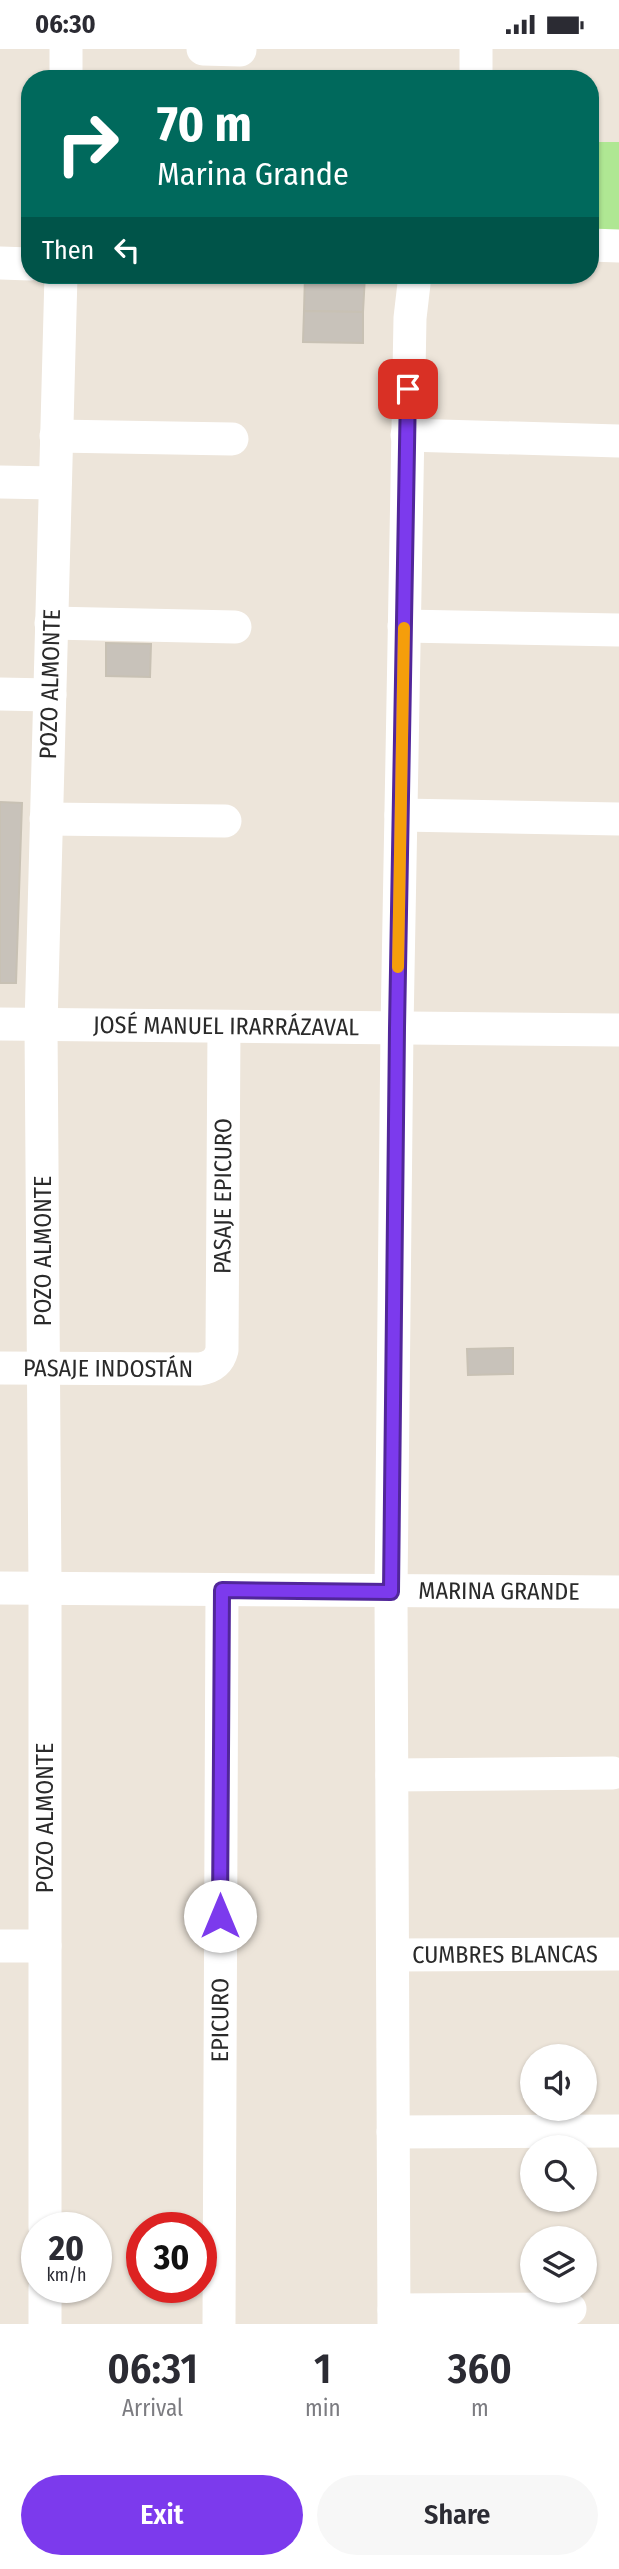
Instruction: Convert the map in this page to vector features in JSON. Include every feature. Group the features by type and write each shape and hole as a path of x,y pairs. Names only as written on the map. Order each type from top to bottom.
{"street":[{"path":"65,70 66,49"},
{"path":"203,49 240,50"},
{"path":"476,49 476,70"},
{"path":"599,245 619,246"},
{"path":"0,263 21,264"},
{"name":"POZO ALMONTE","path":"45,2212 46,1588 41,1025 61,284"},
{"name":"CUMBRES BLANCAS","path":"414,284 410,318 407,435 391,1592 394,2317 570,2309"},
{"path":"407,435 619,441"},
{"path":"56,436 232,439"},
{"path":"0,482 55,483"},
{"path":"51,623 235,627"},
{"path":"404,626 619,630"},
{"path":"0,694 50,695"},
{"path":"401,815 619,819"},
{"path":"46,819 225,821"},
{"name":"JOSÉ MANUEL IRARRÁZAVAL","path":"0,1024 619,1030"},
{"name":"PASAJE EPICURO","path":"216,1363 222,1350 224,1027"},
{"name":"PASAJE INDOSTÁN","path":"0,1368 200,1369 216,1363"},
{"name":"MARINA GRANDE","path":"0,1588 619,1592"},
{"name":"EPICURO","path":"219,2324 222,1590"},
{"path":"392,1775 613,1773"},
{"path":"0,1946 45,1946"},
{"name":"CUMBRES BLANCAS","path":"393,1955 619,1954"},
{"path":"393,2132 619,2131"},
{"path":"44,2324 45,2303"}],"green space":[{"path":"599,142 619,142 619,235 599,234"}],"building":[{"path":"305,284 365,284 363,312 304,311"},
{"path":"304,311 363,312 363,343 303,342"},
{"path":"106,643 151,644 150,677 106,676"},
{"path":"0,802 22,803 16,983 0,983"},
{"path":"513,1348 513,1374 468,1375 467,1349"}],"slow traffic":[{"path":"398,967 404,628"}],"route":[{"path":"220,1916 222,1590 391,1592 408,389"}]}
